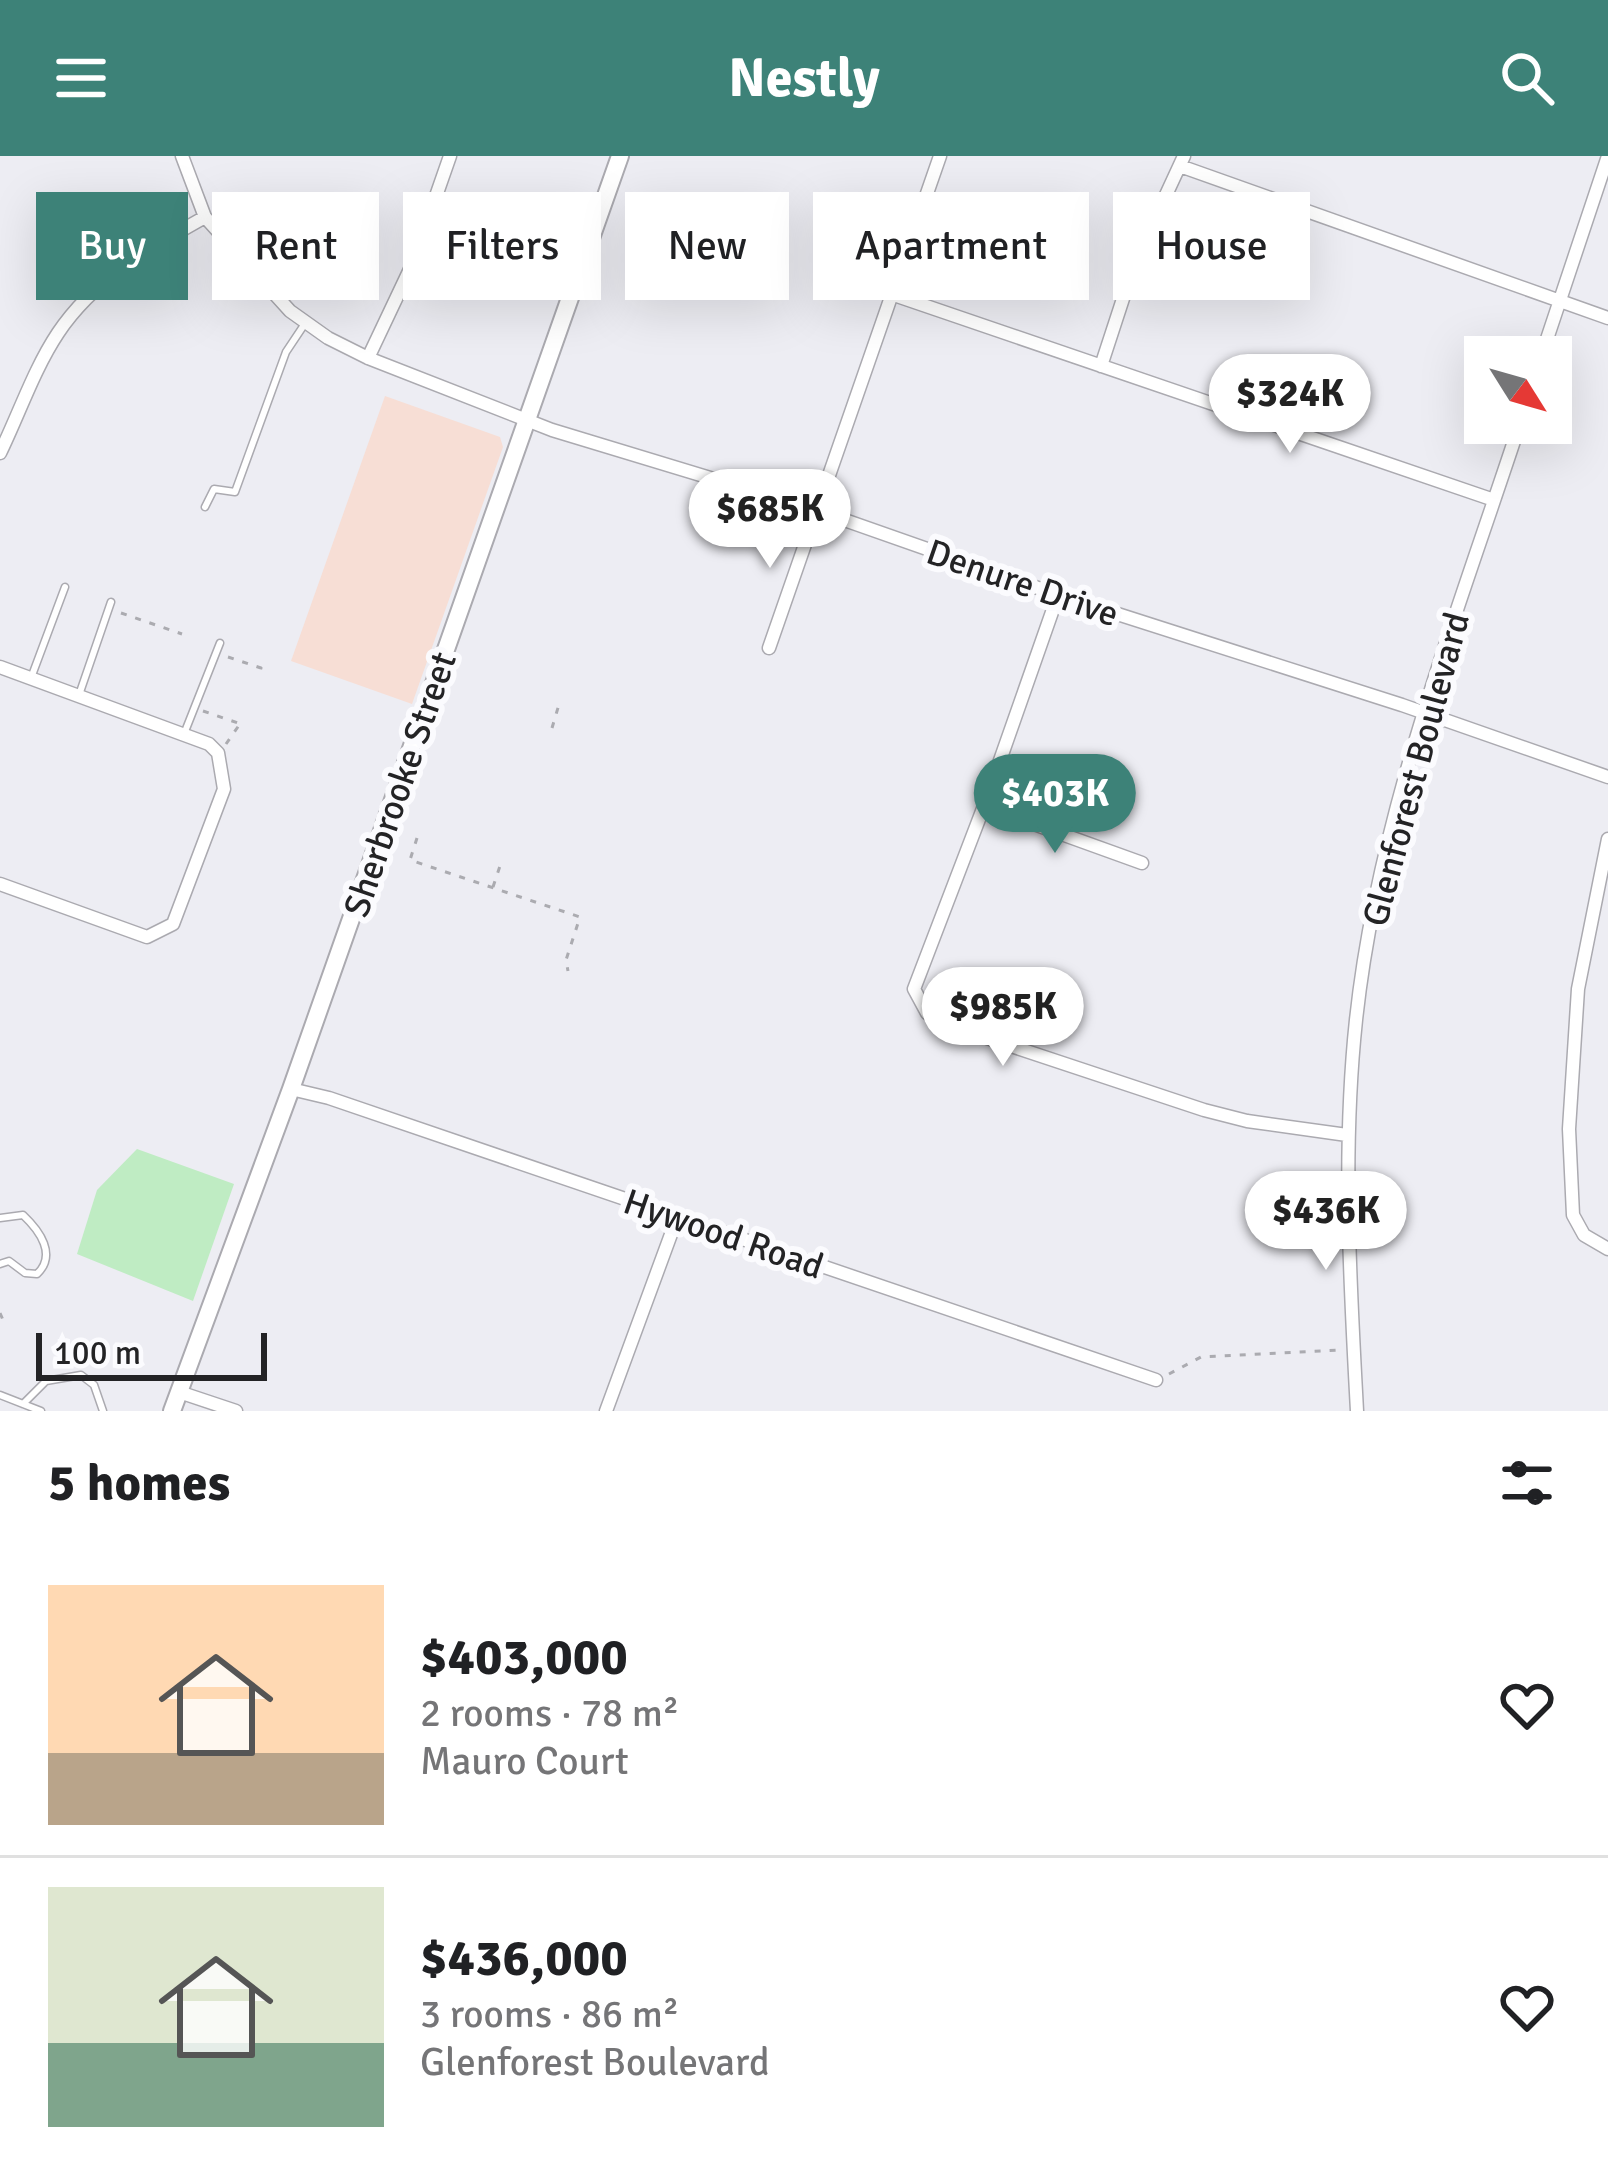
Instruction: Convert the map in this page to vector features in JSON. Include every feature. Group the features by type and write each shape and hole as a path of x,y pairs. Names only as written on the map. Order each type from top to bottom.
{"main road":[{"name":"Sherbrooke Street","path":"172,1411 620,156"}],"street":[{"name":"Denure Drive","path":"182,156 206,218 290,311 368,358 527,420 816,509 1058,595 1424,712 1608,777"},
{"path":"368,358 412,265 450,156"},
{"path":"927,192 940,156"},
{"path":"1548,336 1608,156"},
{"path":"1101,366 1135,262 1182,161 1608,318"},
{"path":"0,453 57,334 88,298 103,281 151,248 206,218"},
{"path":"770,648 889,300"},
{"path":"908,300 1494,500"},
{"name":"Glenforest Boulevard","path":"1357,1411 1347,1135 1365,957 1381,868 1424,712 1513,444"},
{"path":"1058,595 914,989 927,1013 938,1022 1204,1110 1347,1135"},
{"path":"0,667 209,744 218,753 224,789 173,924 147,937 0,884"},
{"path":"984,806 1142,863"},
{"path":"1608,839 1582,962 1569,1114 1573,1215 1584,1235 1608,1249"},
{"name":"Hywood Road","path":"291,1088 1156,1380"},
{"path":"606,1411 677,1218"},
{"path":"179,1391 236,1411"}],"lane":[{"path":"205,507 214,489 235,492 286,352 305,322"},
{"path":"31,678 65,587"},
{"path":"78,695 110,605"},
{"path":"184,734 220,643"},
{"path":"0,1218 23,1215 36,1227 48,1252 46,1266 37,1274 25,1273 9,1261 0,1264"},
{"path":"23,1404 46,1381 81,1375 94,1385 103,1411"},
{"path":"0,1395 41,1411"}],"path":[{"path":"110,605 182,634"},
{"path":"216,652 261,668 260,674"},
{"path":"552,728 560,701"},
{"path":"195,708 242,723 218,753"},
{"path":"417,838 410,860 580,917 566,960 568,970"},
{"path":"493,888 500,866"},
{"path":"0,1313 3,1320"},
{"path":"59,1345 72,1375"},
{"path":"1156,1380 1201,1357 1354,1348"}],"shaded area":[{"path":"385,396 500,437 503,447 412,704 291,661"}],"green space":[{"path":"137,1149 234,1184 193,1301 77,1254 97,1190"}]}
